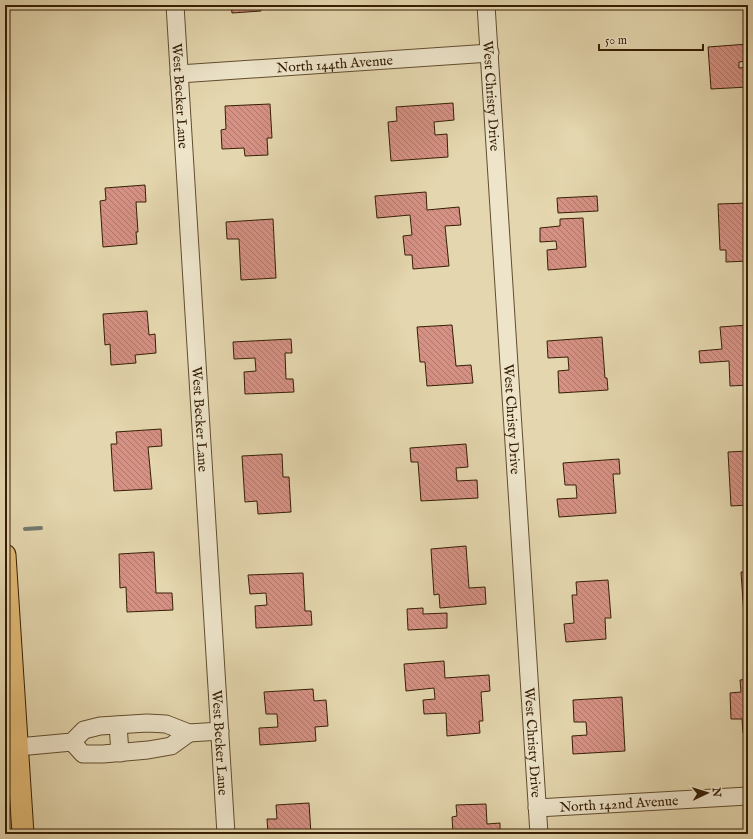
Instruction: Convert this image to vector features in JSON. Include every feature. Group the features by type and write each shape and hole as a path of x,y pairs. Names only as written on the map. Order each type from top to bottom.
{"main road":[{"path":"5,554 11,749 23,834"}],"street":[{"name":"West Becker Lane","path":"175,5 226,834"},
{"name":"West Christy Drive","path":"486,5 539,834"},
{"name":"North 144th Avenue","path":"179,74 490,53"},
{"path":"11,749 72,742 84,730 100,726 166,724 189,733 220,731"},
{"path":"118,725 120,753"},
{"path":"72,742 83,754 120,753 171,746 189,733"},
{"name":"North 142nd Avenue","path":"537,808 748,796"}],"building":[{"path":"231,5 261,5 261,11 232,13"},
{"path":"748,44 748,61 739,62 739,68 748,67 748,87 711,89 708,47"},
{"path":"453,103 454,120 434,122 435,135 447,134 448,157 391,161 388,122 397,121 396,107"},
{"path":"270,104 272,138 267,138 268,155 245,156 244,148 222,149 221,130 226,129 225,106"},
{"path":"145,185 146,202 136,202 138,232 136,232 137,244 103,247 100,201 106,200 105,188"},
{"path":"426,192 427,210 459,207 461,225 445,226 449,266 413,269 412,255 405,255 403,236 412,235 410,215 377,218 375,196"},
{"path":"597,196 598,211 558,213 557,198"},
{"path":"748,203 748,261 726,262 726,250 720,250 718,204"},
{"path":"583,218 586,267 548,270 547,250 557,249 556,241 540,242 540,228 560,226 560,219"},
{"path":"273,219 276,278 241,280 239,239 227,239 226,222"},
{"path":"147,311 149,335 155,334 156,353 135,355 136,363 111,365 110,344 105,345 103,314"},
{"path":"452,325 456,366 471,365 473,383 427,386 425,362 420,362 417,327"},
{"path":"748,325 748,385 730,386 729,361 700,363 699,351 722,349 720,327"},
{"path":"602,337 605,378 607,378 608,390 559,393 558,371 569,370 568,357 548,358 547,341"},
{"path":"291,339 292,353 285,353 286,379 293,379 294,392 245,394 244,372 256,371 255,358 234,359 233,342"},
{"path":"161,429 162,446 148,447 152,489 114,491 111,444 117,444 116,432"},
{"path":"466,444 468,467 456,468 457,481 477,480 478,498 421,501 418,462 411,462 410,448"},
{"path":"748,451 748,505 731,506 728,452"},
{"path":"282,454 283,477 289,477 291,512 258,514 257,501 245,502 242,456"},
{"path":"619,459 620,474 613,474 616,513 559,517 557,499 577,498 576,485 565,485 563,463"},
{"path":"466,546 469,588 485,587 486,604 440,608 439,594 434,595 431,549"},
{"path":"154,552 156,593 172,593 173,610 127,612 126,587 120,588 119,554"},
{"path":"741,572 748,572 748,630 745,630"},
{"path":"303,573 305,611 311,611 312,625 256,628 255,606 267,605 266,593 250,594 248,575"},
{"path":"608,580 611,618 605,618 606,639 566,642 564,624 574,623 572,595 577,595 576,582"},
{"path":"423,608 423,614 447,613 447,628 408,630 407,609"},
{"path":"444,661 445,678 489,675 490,691 481,692 483,721 479,721 480,733 447,736 446,713 424,714 423,700 435,699 434,688 406,691 404,664"},
{"path":"748,679 748,732 743,733 742,719 731,719 730,693 741,692 740,680"},
{"path":"313,689 314,701 326,700 328,726 315,727 316,741 260,745 259,728 278,727 277,714 266,714 264,692"},
{"path":"622,697 625,751 573,754 572,736 587,735 586,722 574,722 573,700"},
{"path":"309,803 311,834 268,834 267,819 277,819 276,805"},
{"path":"486,804 487,824 500,823 500,834 453,834 452,817 457,816 456,805"}],"waterway":[{"path":"25,529 41,528"}]}
